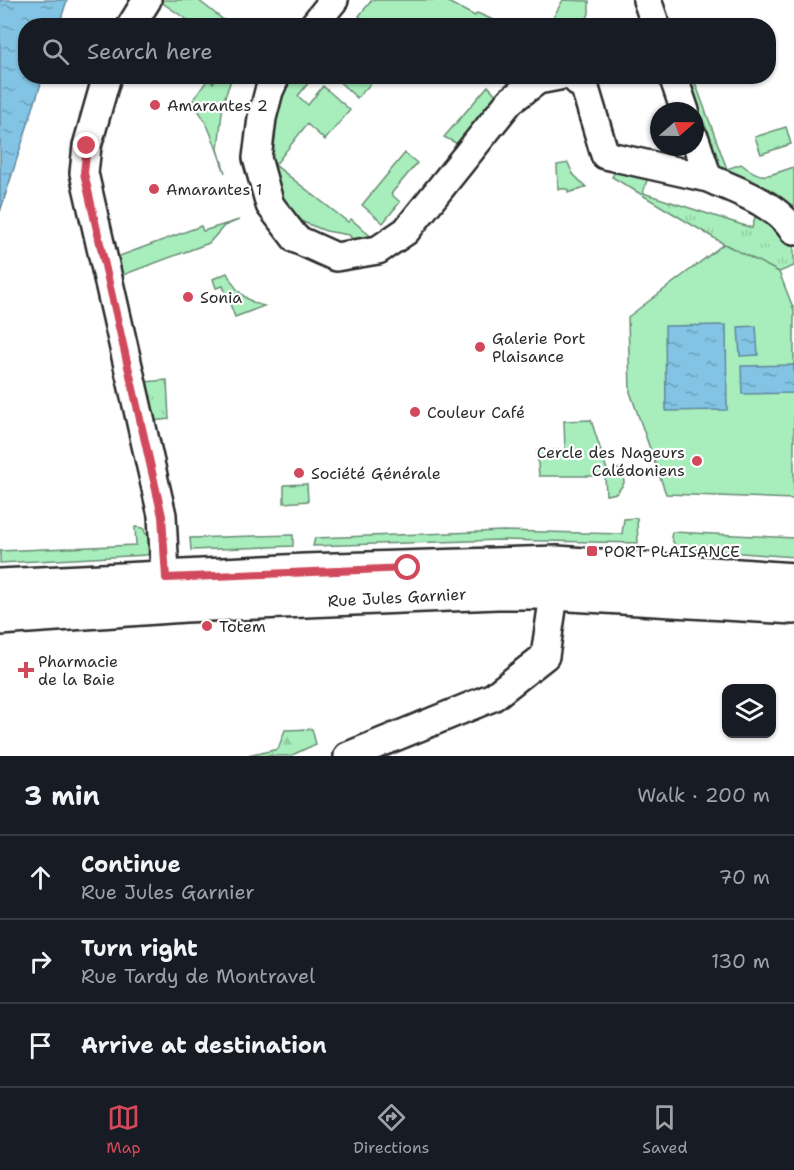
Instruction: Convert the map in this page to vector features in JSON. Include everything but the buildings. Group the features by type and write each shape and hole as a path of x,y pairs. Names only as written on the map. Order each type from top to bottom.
{"main road":[{"name":"Rue Jules Garnier","path":"0,586 557,563 794,580"},
{"name":"Rue Jules Garnier","path":"0,618 185,605 497,592 536,592 554,595 794,607"}],"street":[{"path":"135,18 147,0"},
{"path":"319,18 334,0"},
{"path":"647,0 653,18"},
{"path":"105,84 87,146 84,173 162,516 166,594 179,594 185,605"},
{"path":"272,84 262,118 257,158 270,205 296,239 336,257 378,250 406,231 510,101 533,84"},
{"path":"581,84 585,88 605,155 708,178 747,195 784,217 794,231"},
{"path":"677,84 682,102"},
{"path":"701,156 708,178"},
{"path":"348,756 493,697 545,656 554,595 551,580 539,574 429,577 408,568"},
{"path":"554,595 561,585 576,573 702,587 730,576"},
{"path":"53,614 72,600 153,593 166,578"},
{"path":"707,602 730,593 794,597"}],"green space":[{"path":"158,0 198,0 221,18 185,18"},
{"path":"372,0 444,0 475,16 477,13 489,18 361,18 359,16"},
{"path":"563,0 589,1 587,18 553,18"},
{"path":"204,84 230,84 223,103 218,149 225,173 207,125 197,108 191,103"},
{"path":"286,84 307,84 298,96 308,105 323,86 350,110 325,140 307,124 275,165 348,222 351,219 375,240 357,244 349,235 326,231 303,222 280,198 268,165 268,135"},
{"path":"342,84 370,84 357,98"},
{"path":"690,84 696,84 702,102 696,102"},
{"path":"488,86 498,97 458,144 444,137"},
{"path":"704,107 727,169 724,176 704,122"},
{"path":"786,127 791,144 761,154 755,137"},
{"path":"405,153 417,163 391,194 400,202 383,223 362,205"},
{"path":"568,163 573,174 586,187 568,193 568,189 558,189 557,165"},
{"path":"741,164 761,175 794,167 794,207 774,192 733,183 724,176 727,169"},
{"path":"617,168 648,177 643,193 752,228 757,210 794,242 794,266 779,272 724,244 612,177"},
{"path":"239,220 224,226 209,243 120,276 117,257 201,226 203,231"},
{"path":"724,244 779,272 794,310 794,499 666,494 630,392 628,317"},
{"path":"227,273 242,294 251,301 264,306 235,317 223,286 216,288 213,279"},
{"path":"167,380 169,419 153,421 144,382"},
{"path":"591,420 608,473 623,467 624,483 617,493 606,495 605,476 539,476 537,451 565,450 564,421"},
{"path":"307,484 308,501 284,503 284,485"},
{"path":"637,518 638,543 501,540 313,546 315,538 504,531 622,534 624,519"},
{"path":"135,527 143,528 148,538 150,551 147,555 0,563 0,551 136,545"},
{"path":"672,532 794,538 794,557 676,548 671,537"},
{"path":"293,535 293,546 191,550 190,538"},
{"path":"312,729 316,744 290,756 248,756 278,749 285,730"}],"water":[{"path":"0,0 67,0 61,18 18,18 18,84 41,84 0,212"},
{"path":"726,325 727,410 666,411 665,326"},
{"path":"756,326 758,355 740,356 738,327"},
{"path":"794,365 794,393 742,394 741,366"}],"place":[{"name":"Amarantes 2","path":"155,105"},
{"name":"Amarantes 1","path":"154,189"},
{"name":"Sonia","path":"188,297"},
{"name":"Galerie Port Plaisance","path":"480,347"},
{"name":"Couleur Café","path":"415,412"},
{"name":"Cercle des Nageurs Calédoniens","path":"697,461"},
{"name":"Société Générale","path":"299,473"},
{"name":"PORT PLAISANCE","path":"592,551"},
{"name":"Totem","path":"207,626"},
{"name":"Pharmacie de la Baie","path":"26,670"}],"route":[{"path":"87,146 84,173 162,516 166,578 408,568"}]}
